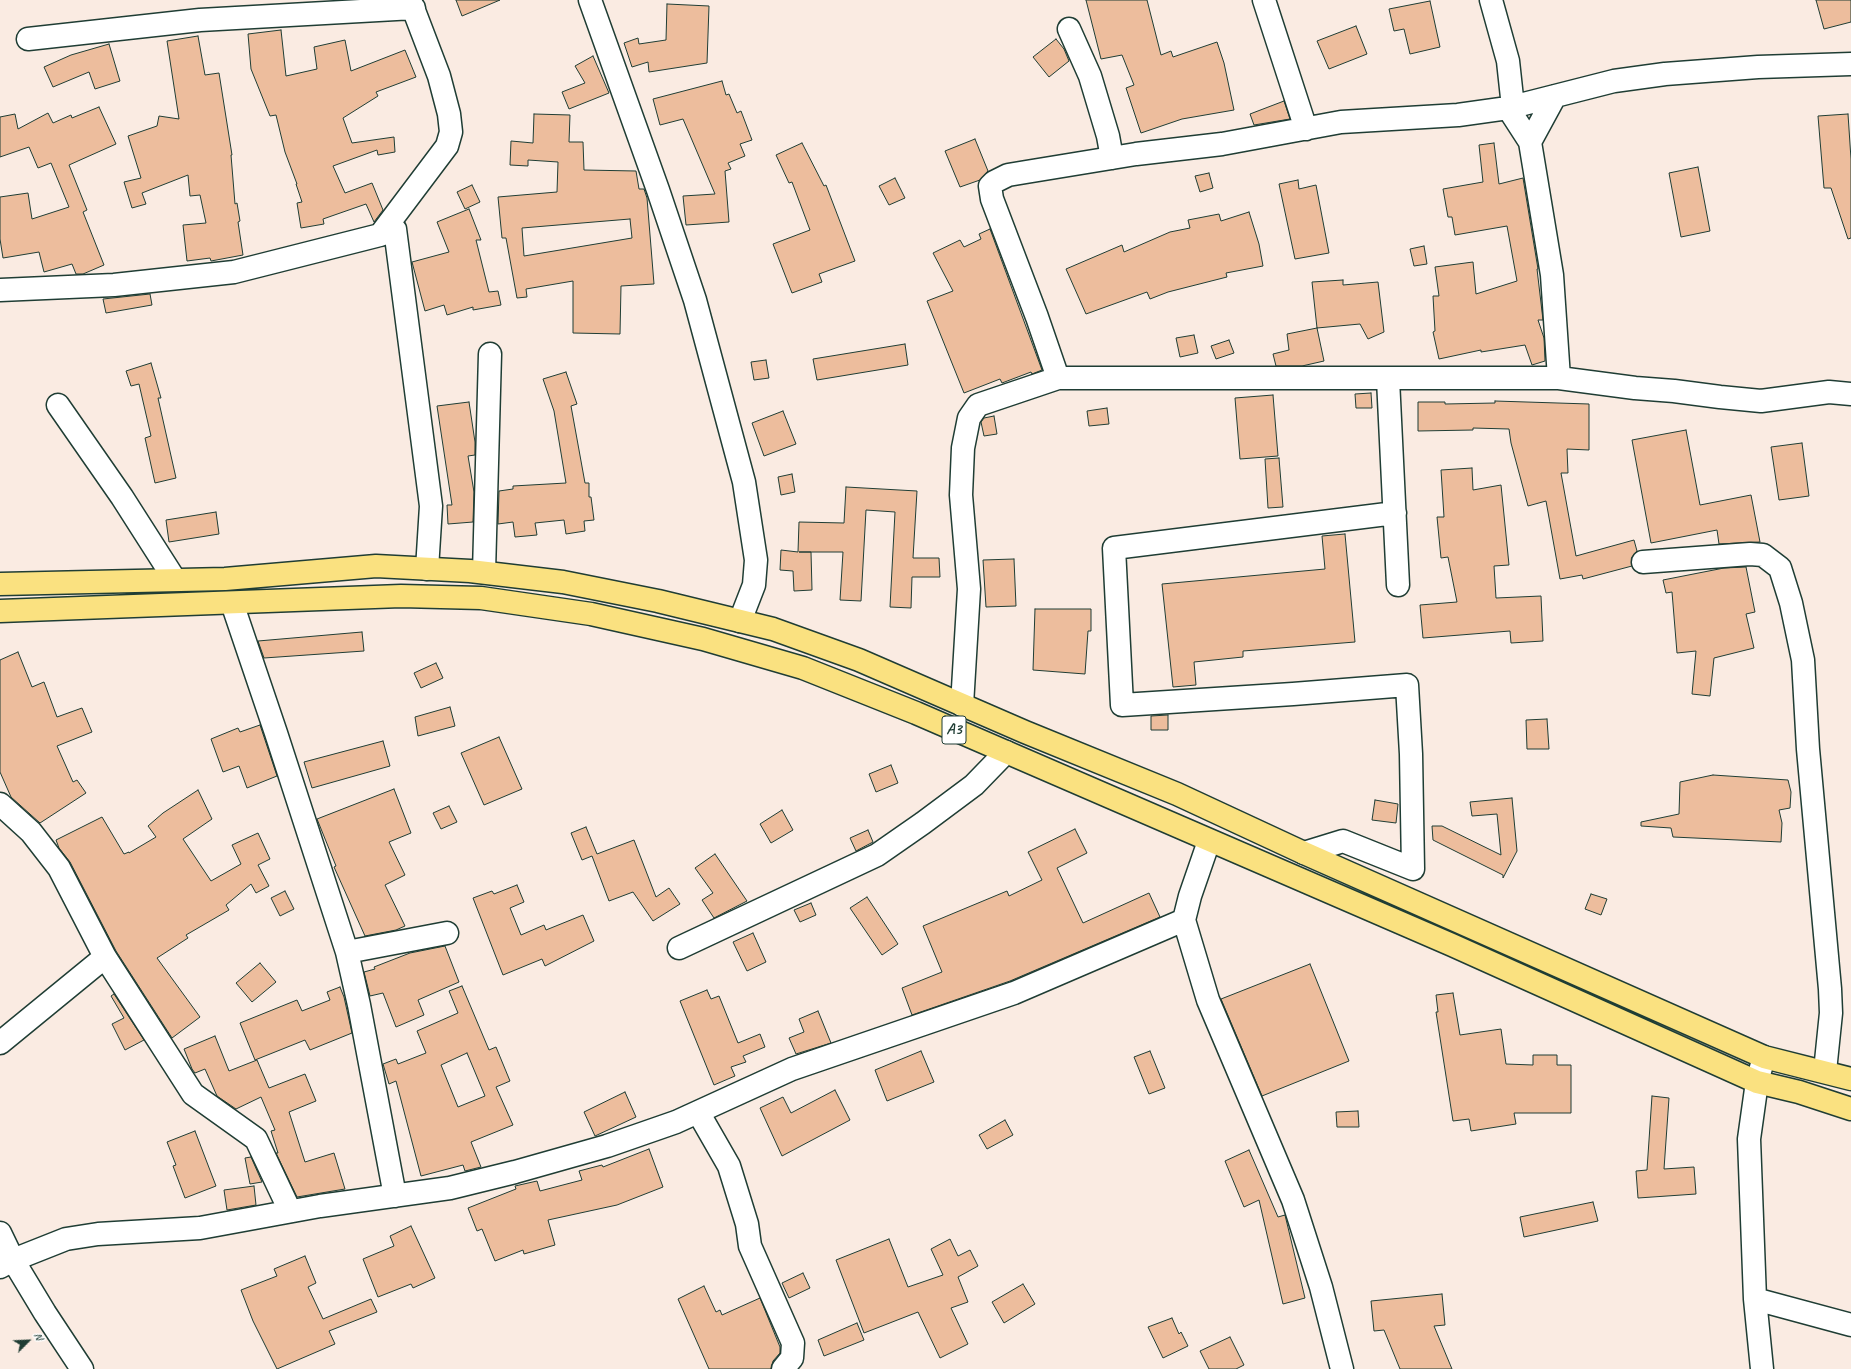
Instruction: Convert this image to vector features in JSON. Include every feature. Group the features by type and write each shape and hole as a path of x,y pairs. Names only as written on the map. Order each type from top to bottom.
{"highway":[{"name":"A3","path":"0,584 225,579 376,566 484,572 563,582 658,601 773,629 859,660 1025,732 1177,794 1304,853 1764,1057 1851,1079"},
{"name":"A3","path":"0,611 409,596 481,598 591,614 703,639 803,668 916,713 1459,948 1757,1082 1799,1092 1851,1109"}],"street":[{"path":"590,0 658,190 694,300 741,469 756,560 754,585 740,621"},
{"path":"1264,0 1306,129"},
{"path":"1491,0 1508,62 1510,107 1530,142 1552,275 1559,378"},
{"path":"28,39 200,20 412,4 439,76 449,114 451,132 447,146 380,235"},
{"path":"1069,29 1090,76 1108,136 1112,158"},
{"path":"1508,62 1546,99"},
{"path":"1058,378 1037,317 992,199 990,186 994,182 1008,175 1112,158 1222,144 1341,122 1458,116 1546,99 1614,81 1666,74 1758,67 1851,64"},
{"path":"1530,142 1546,99"},
{"path":"0,290 114,285 234,272 395,230 431,506 427,569"},
{"path":"484,572 490,354"},
{"path":"962,705 969,589 961,495 962,448 969,418 978,405 1058,378 1559,378 1635,388 1674,390 1761,401 1829,392 1851,394"},
{"path":"1388,379 1398,585"},
{"path":"58,405 122,497 174,580"},
{"path":"1304,853 1343,841 1413,869 1411,754 1407,685 1122,705 1114,548 1395,513"},
{"path":"1643,562 1750,554 1763,555 1780,568 1791,603 1803,660 1808,757 1830,989 1831,1014 1825,1072"},
{"path":"232,603 347,952 359,1005 394,1196"},
{"path":"679,948 877,855 924,823 974,785 1006,752"},
{"path":"0,804 31,832 59,868 105,956 193,1094 256,1139 290,1211"},
{"path":"1209,840 1190,896 1184,920 1208,1000 1293,1200 1320,1287 1335,1366"},
{"path":"7,1263 66,1239 98,1234 200,1228 252,1220 290,1211 450,1188 515,1172 607,1146 676,1122 792,1069 1014,993 1184,920"},
{"path":"347,952 447,933"},
{"path":"0,1043 105,956"},
{"path":"1762,1369 1755,1299 1749,1139 1757,1082 1764,1057"},
{"path":"698,1112 730,1166 746,1224 750,1246 791,1337 794,1353 783,1369"},
{"path":"0,1233 7,1263 82,1369"},
{"path":"1755,1299 1851,1324"}],"building":[{"path":"456,0 500,0 462,16"},
{"path":"1086,0 1147,0 1161,55 1171,51 1173,57 1217,42 1224,63 1234,110 1182,119 1141,133 1126,88 1134,85 1122,55 1101,59"},
{"path":"1816,0 1851,0 1851,22 1824,29"},
{"path":"1430,1 1440,47 1410,54 1404,29 1394,31 1389,9"},
{"path":"667,4 709,6 707,63 649,72 648,62 632,67 624,43 638,38 639,44 666,40"},
{"path":"1356,26 1367,54 1329,69 1317,41"},
{"path":"281,30 286,76 317,69 314,47 345,40 351,71 405,50 416,77 376,92 378,96 343,118 352,143 394,137 395,152 378,155 377,150 333,166 345,193 372,183 383,210 374,222 366,204 323,219 324,224 301,228 297,203 302,202 285,152 276,115 270,116 251,69 248,34"},
{"path":"198,36 205,75 219,73 232,155 235,204 237,203 240,221 238,222 243,255 211,261 210,258 187,261 183,225 206,223 200,195 190,196 188,175 142,193 146,204 132,208 124,182 141,178 128,136 157,126 159,116 179,119 167,41"},
{"path":"1056,39 1064,49 1069,61 1049,77 1033,57"},
{"path":"109,44 120,81 95,89 89,72 53,87 44,67 71,55"},
{"path":"593,56 609,93 569,109 562,92 585,83 575,66"},
{"path":"722,81 726,95 729,94 737,113 741,111 752,140 740,144 745,156 728,163 731,169 725,171 729,222 686,225 683,196 715,194 683,119 660,125 653,99"},
{"path":"1284,101 1290,119 1254,125 1250,114"},
{"path":"99,107 116,144 69,165 87,210 83,212 104,265 83,274 76,274 72,264 44,272 39,252 3,258 0,239 0,197 28,193 32,219 69,207 51,163 38,168 29,147 0,157 0,117 15,114 18,129 48,113 53,123 71,115 72,118"},
{"path":"534,114 570,115 569,142 583,142 584,170 636,171 639,189 644,189 647,198 654,284 621,286 620,334 573,333 573,281 526,289 527,297 517,298 506,238 502,238 498,197 557,192 558,162 528,160 528,166 510,165 511,141 533,143","holes":["630,219 632,238 524,256 522,228"]},
{"path":"1848,114 1851,159 1851,238 1848,239 1831,188 1824,188 1818,116"},
{"path":"975,139 988,171 980,180 960,187 945,151"},
{"path":"802,143 824,186 826,185 855,261 819,274 822,282 792,293 773,244 810,230 792,182 789,183 776,155"},
{"path":"1494,143 1499,184 1523,178 1538,269 1543,320 1538,320 1544,338 1545,361 1532,365 1525,345 1481,352 1481,350 1439,359 1433,332 1435,331 1433,296 1439,296 1435,267 1473,262 1476,294 1517,281 1507,226 1455,235 1452,217 1448,217 1443,189 1483,182 1479,145"},
{"path":"1698,167 1710,231 1681,237 1669,173"},
{"path":"1209,173 1213,188 1200,192 1195,176"},
{"path":"895,178 905,198 889,205 879,186"},
{"path":"1298,180 1299,189 1316,185 1329,253 1295,259 1279,184"},
{"path":"472,185 480,202 465,209 457,192"},
{"path":"469,209 481,240 476,240 489,292 498,291 501,305 473,310 473,307 447,315 444,305 425,311 412,262 449,252 437,222"},
{"path":"1249,212 1259,244 1263,266 1226,273 1227,277 1168,292 1150,299 1147,292 1086,314 1066,269 1122,245 1124,252 1170,232 1190,228 1188,220 1219,214 1221,221"},
{"path":"990,229 1042,370 1032,374 1031,372 1002,383 1000,379 964,393 927,301 953,291 933,253 960,240 964,247 981,239 979,234"},
{"path":"1424,246 1427,264 1414,266 1410,249"},
{"path":"1343,280 1343,285 1378,282 1384,332 1368,339 1360,324 1317,328 1312,282"},
{"path":"150,294 152,305 106,313 103,299"},
{"path":"1317,328 1324,361 1302,366 1276,366 1273,354 1289,350 1287,334"},
{"path":"1194,335 1198,353 1180,357 1176,338"},
{"path":"1229,340 1234,353 1216,359 1211,346"},
{"path":"905,344 908,365 817,380 813,359"},
{"path":"766,360 769,378 754,380 751,362"},
{"path":"151,363 161,398 158,398 176,478 155,483 145,438 151,436 139,384 131,386 126,371"},
{"path":"566,372 577,404 571,406 585,483 589,483 589,497 591,497 594,520 584,521 585,531 566,534 564,520 535,523 537,535 515,537 513,522 498,524 499,491 513,489 513,486 566,483 554,411 543,379"},
{"path":"1371,393 1372,408 1356,408 1355,394"},
{"path":"1273,395 1278,456 1240,459 1235,398"},
{"path":"1495,401 1589,404 1589,450 1567,449 1568,473 1561,473 1576,556 1634,540 1637,551 1632,557 1632,566 1583,579 1582,575 1560,579 1546,501 1528,506 1511,443 1509,429 1473,428 1473,430 1418,431 1418,402 1445,402 1445,404 1495,403"},
{"path":"469,402 475,442 475,455 468,456 474,492 473,522 448,524 447,505 452,505 437,406"},
{"path":"1107,408 1109,424 1089,426 1087,411"},
{"path":"783,411 796,444 764,456 752,423"},
{"path":"994,416 997,434 984,436 981,422 984,418"},
{"path":"1686,430 1700,505 1751,495 1760,542 1719,544 1717,530 1651,543 1632,440"},
{"path":"1802,443 1809,496 1779,500 1771,447"},
{"path":"1279,458 1283,507 1268,508 1265,459"},
{"path":"1472,468 1473,490 1501,485 1509,565 1494,566 1496,598 1541,596 1543,641 1511,643 1510,631 1423,638 1420,605 1457,602 1448,557 1441,558 1437,517 1444,517 1441,470"},
{"path":"792,474 795,492 781,495 778,477"},
{"path":"846,487 917,491 913,558 939,558 940,577 912,577 911,608 890,607 895,512 866,510 861,601 840,600 843,552 811,552 812,590 794,591 793,571 780,570 781,550 798,552 799,522 844,523"},
{"path":"216,512 219,534 169,542 166,520"},
{"path":"1345,534 1355,642 1243,651 1243,657 1194,662 1196,685 1173,687 1162,584 1325,569 1322,536"},
{"path":"1014,559 1016,606 986,607 983,560"},
{"path":"1746,567 1755,612 1746,614 1754,648 1714,658 1710,696 1692,694 1696,651 1677,653 1672,592 1666,593 1663,580 1724,568"},
{"path":"1035,609 1091,609 1091,631 1088,631 1085,674 1033,670"},
{"path":"362,632 364,651 264,658 258,641"},
{"path":"18,652 32,687 44,682 57,717 82,708 92,732 57,746 73,782 77,780 86,793 40,823 11,797 0,772 0,660"},
{"path":"436,663 443,678 421,688 414,673"},
{"path":"450,707 455,726 418,736 415,717"},
{"path":"1168,715 1168,730 1151,730 1151,716"},
{"path":"1547,719 1549,749 1527,749 1526,720"},
{"path":"260,725 277,776 247,788 239,766 223,772 211,739 238,728 240,732"},
{"path":"499,737 522,789 484,805 461,753"},
{"path":"383,741 390,766 312,788 304,762"},
{"path":"891,765 898,783 876,792 869,774"},
{"path":"1713,775 1788,780 1791,792 1790,808 1779,810 1782,823 1781,842 1673,837 1671,828 1641,826 1641,822 1679,814 1680,782"},
{"path":"394,789 411,833 389,842 405,875 385,885 405,926 396,930 365,936 334,867 336,866 317,819"},
{"path":"198,790 212,819 183,839 211,881 241,864 232,845 258,833 270,859 258,865 269,886 256,893 251,884 226,905 229,910 186,935 188,938 157,958 200,1017 172,1038 116,951 70,862 59,848 56,840 102,817 124,854 129,853 156,837 148,826 163,813"},
{"path":"1512,798 1517,851 1503,878 1503,875 1433,840 1432,826 1442,826 1501,855 1497,814 1472,816 1470,802"},
{"path":"1375,800 1398,804 1396,823 1372,820"},
{"path":"449,806 457,822 441,829 433,813"},
{"path":"782,810 793,830 771,843 760,824"},
{"path":"586,827 597,854 634,840 656,897 669,888 680,904 653,921 633,892 609,901 592,856 582,860 571,833"},
{"path":"1075,829 1087,853 1057,868 1083,923 1149,893 1160,917 1010,981 912,1015 902,988 942,972 923,926 1007,891 1009,896 1042,880 1028,852"},
{"path":"868,830 873,842 856,851 850,838"},
{"path":"715,854 747,901 714,918 702,900 713,893 695,868"},
{"path":"517,885 524,902 510,908 521,935 544,925 546,930 583,915 594,941 545,966 542,959 503,975 473,898 492,891 494,894"},
{"path":"285,891 294,909 280,916 271,898"},
{"path":"1591,894 1607,899 1601,915 1585,909"},
{"path":"867,897 898,944 882,955 850,908"},
{"path":"811,903 816,915 800,922 794,910"},
{"path":"753,933 766,962 747,971 733,942"},
{"path":"445,946 459,982 418,1000 424,1015 396,1027 383,993 370,996 364,972 375,969 374,967 410,953"},
{"path":"260,963 276,982 252,1002 236,983"},
{"path":"1310,964 1349,1061 1262,1096 1221,999"},
{"path":"462,986 489,1050 496,1047 510,1081 496,1087 513,1125 471,1142 481,1167 465,1171 463,1165 421,1176 396,1081 389,1084 383,1064 396,1059 398,1064 426,1053 417,1031 458,1013 449,991","holes":["467,1053 485,1096 458,1107 441,1065"]},
{"path":"340,987 344,997 352,1033 310,1050 305,1040 255,1060 240,1023 297,1000 302,1011 330,1000 327,992"},
{"path":"707,990 711,999 719,996 738,1043 760,1034 765,1047 743,1056 746,1062 731,1067 735,1076 714,1085 680,1001"},
{"path":"1453,993 1460,1035 1501,1029 1506,1064 1533,1065 1533,1055 1557,1055 1557,1065 1571,1065 1571,1113 1514,1113 1516,1124 1471,1131 1469,1119 1453,1121 1436,1012 1438,1012 1436,995"},
{"path":"114,994 144,1040 125,1050 112,1024 124,1018 111,996"},
{"path":"818,1011 831,1043 796,1054 789,1038 804,1032 799,1019"},
{"path":"215,1036 229,1071 257,1060 269,1088 305,1074 316,1101 289,1112 305,1162 334,1153 345,1189 297,1197 276,1153 278,1153 271,1131 275,1130 261,1097 236,1109 217,1096 205,1069 195,1073 192,1069 184,1049"},
{"path":"921,1051 934,1082 887,1101 875,1070"},
{"path":"1150,1051 1165,1088 1149,1094 1134,1057"},
{"path":"835,1090 850,1120 782,1156 760,1108 783,1097 791,1113"},
{"path":"625,1092 636,1117 595,1136 584,1112"},
{"path":"1652,1096 1669,1098 1664,1169 1694,1167 1696,1194 1638,1198 1636,1171 1647,1170"},
{"path":"1358,1111 1359,1127 1337,1127 1336,1112"},
{"path":"1005,1120 1013,1135 987,1149 979,1135"},
{"path":"195,1131 216,1186 185,1198 173,1166 176,1165 167,1142"},
{"path":"649,1149 663,1187 617,1205 548,1220 555,1245 524,1254 523,1250 495,1261 482,1229 477,1231 468,1208 516,1189 515,1186 537,1181 540,1191 582,1180 579,1171 602,1165 603,1167"},
{"path":"1249,1150 1278,1217 1285,1215 1305,1298 1283,1304 1259,1200 1244,1207 1225,1161"},
{"path":"251,1157 262,1182 250,1184 245,1158"},
{"path":"254,1186 256,1205 227,1210 224,1190"},
{"path":"1593,1202 1598,1221 1524,1237 1520,1217"},
{"path":"411,1226 435,1278 413,1288 411,1284 378,1297 363,1259 394,1246 390,1236"},
{"path":"889,1239 908,1287 943,1275 931,1249 950,1239 958,1256 970,1250 978,1266 958,1277 968,1302 951,1308 968,1344 940,1358 918,1312 864,1333 836,1260"},
{"path":"305,1256 316,1283 308,1287 323,1319 371,1299 377,1312 329,1331 335,1344 277,1369 253,1321 241,1290 277,1276 274,1269"},
{"path":"803,1273 810,1288 789,1298 782,1283"},
{"path":"1023,1284 1035,1304 1004,1323 992,1302"},
{"path":"704,1286 716,1312 720,1310 722,1315 760,1298 780,1347 780,1353 773,1361 771,1369 709,1369 678,1299"},
{"path":"1442,1294 1445,1325 1434,1326 1452,1369 1400,1369 1384,1330 1374,1331 1371,1301"},
{"path":"1172,1318 1179,1334 1181,1332 1188,1346 1163,1358 1148,1327"},
{"path":"857,1323 864,1340 824,1356 818,1340"},
{"path":"1230,1337 1244,1365 1236,1369 1209,1369 1200,1351"}]}
